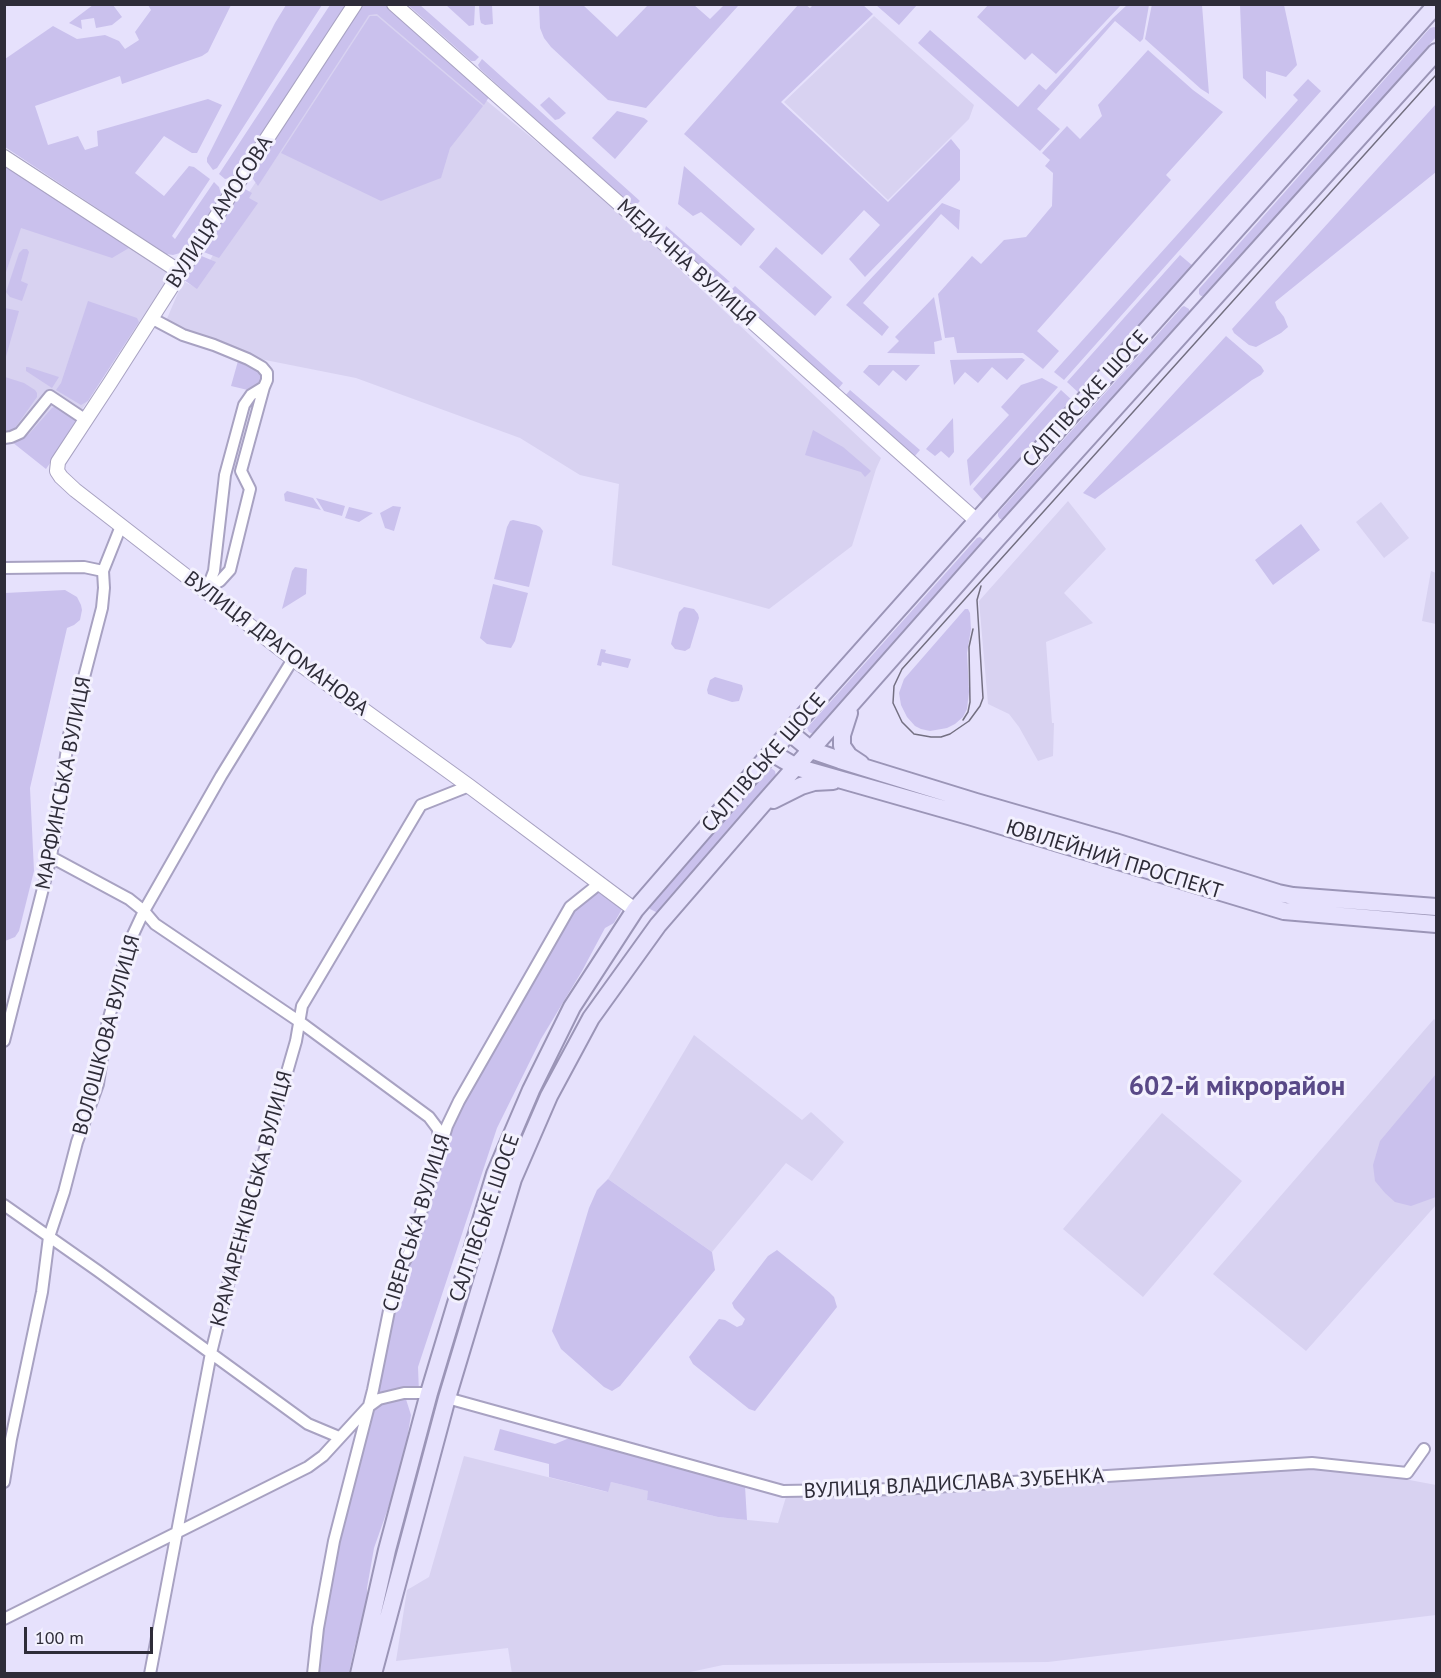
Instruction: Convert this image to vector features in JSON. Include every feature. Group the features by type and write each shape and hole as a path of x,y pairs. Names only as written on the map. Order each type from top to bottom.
{"main road":[{"name":"САЛТІВСЬКЕ ШОСЕ","path":"358,1674 387,1550 429,1393 495,1174 531,1090 572,1008 635,910 789,732 1437,5"},
{"name":"САЛТІВСЬКЕ ШОСЕ","path":"372,1674 447,1398 513,1179 549,1096 591,1018 658,925 761,806 997,539 1437,52"},
{"path":"1182,292 1203,312"},
{"path":"978,521 997,539"},
{"path":"855,702 845,721 842,735 843,746 849,756 867,768"},
{"path":"789,732 811,750"},
{"name":"ЮВІЛЕЙНИЙ ПРОСПЕКТ","path":"811,750 1278,893 1437,907"},
{"name":"ЮВІЛЕЙНИЙ ПРОСПЕКТ","path":"772,753 796,767 972,817 1284,911 1437,924"},
{"path":"761,806 808,784 823,781 850,782"},
{"path":"635,910 658,925"},
{"path":"429,1393 447,1398"}],"street":[{"name":"ВУЛИЦЯ АМОСОВА","path":"86,420 355,4"},
{"name":"МЕДИЧНА ВУЛИЦЯ","path":"394,4 978,521"},
{"path":"4,157 180,272"},
{"path":"151,318 183,335 214,345 258,364 267,373 242,468 241,474 249,485 249,493 230,570 220,581 206,589"},
{"path":"206,589 214,571 225,476 244,405 251,395 264,387"},
{"path":"4,438 20,433 50,396 86,420"},
{"name":"ВУЛИЦЯ ДРАГОМАНОВА","path":"86,420 58,462 57,471 75,490 206,589 293,659 635,910"},
{"name":"МАРФИНСЬКА ВУЛИЦЯ","path":"4,1041 51,857 69,735 102,608 103,571 121,526"},
{"path":"4,568 84,567 103,571"},
{"name":"ВОЛОШКОВА ВУЛИЦЯ","path":"4,1482 42,1292 49,1237 77,1142 98,1084 107,1025 130,941 144,911 221,776 293,659"},
{"name":"КРАМАРЕНКІВСЬКА ВУЛИЦЯ","path":"150,1674 211,1353 303,1006 421,805 469,786"},
{"path":"51,857 129,899 155,924 300,1022 429,1117 438,1129 439,1152"},
{"name":"СІВЕРСЬКА ВУЛИЦЯ","path":"313,1674 318,1628 334,1540 368,1407 394,1286 409,1253 447,1126 570,907 600,883"},
{"path":"4,1205 308,1424 339,1437"},
{"path":"4,1619 308,1467 322,1456 368,1407 379,1399 404,1393 429,1393"},
{"name":"ВУЛИЦЯ ВЛАДИСЛАВА ЗУБЕНКА","path":"447,1398 783,1491 902,1489 1312,1463 1407,1473 1424,1449"}],"shaded area":[{"path":"989,4 1121,5 1056,74 1032,53 1025,60 977,17"},
{"path":"1152,4 1202,5 1209,94 1145,39"},
{"path":"93,5 113,5 122,17 112,25 96,28 94,18 81,20 82,29 69,23"},
{"path":"148,5 231,5 208,52 202,56 122,84 120,76 35,106 48,145 78,136 85,150 98,146 97,131 208,99 222,105 197,153 192,153 164,136 135,173 164,196 189,166 210,179 172,236 175,239 214,182 219,187 221,194 219,199 188,247 173,255 166,254 5,147 5,59 53,26 77,39 105,35 119,41 125,49 139,40 135,32 151,10"},
{"path":"286,5 322,5 217,168 213,170 207,158"},
{"path":"330,5 345,7 235,174 225,179 219,174"},
{"path":"361,5 388,5 489,97 484,105 377,14 369,15 258,186 251,176 253,172"},
{"path":"408,5 420,5 479,57 471,61"},
{"path":"446,5 475,5 474,25 469,26"},
{"path":"479,5 492,5 493,24 481,23"},
{"path":"539,5 583,5 617,37 648,5 694,5 710,19 724,5 738,6 646,108 608,100 551,47 540,28"},
{"path":"798,5 806,5 810,8 813,5 863,5 873,14 781,102 888,202 951,139 960,150 960,180 865,277 849,259 880,225 864,210 822,255 684,134"},
{"path":"876,5 917,5 899,25"},
{"path":"1127,5 1149,5 1143,39 1140,42 1115,21 1037,109 1060,129 1040,151 918,43 930,30 1018,107 1039,84 1046,90"},
{"path":"1240,5 1284,5 1297,65 1286,77 1266,71 1266,99 1243,78"},
{"path":"379,12 623,216 881,458 852,546 769,609 612,565 619,484 580,475 520,438 356,378 255,358 166,321 183,281 195,287 245,198 369,14"},
{"path":"370,16 377,16 483,106 450,148 441,178 381,201 281,153"},
{"path":"874,16 974,105 969,119 888,200 784,102"},
{"path":"1434,27 1436,37 1207,296 1201,296 1199,289 1430,28"},
{"path":"1148,50 1193,90 1223,112 1166,175 1171,180 1037,331 1059,351 1043,369 1023,353 957,353 954,337 945,338 938,294 972,256 981,264 1004,240 1026,237 1052,206 1053,173 1045,166 1050,160 1042,153 1067,126 1080,139 1102,116 1098,105"},
{"path":"482,59 640,201 633,208 480,69 478,65"},
{"path":"1308,79 1321,91 1064,380 1054,372 1298,100 1293,95"},
{"path":"549,97 566,113 559,119 555,120 540,105"},
{"path":"1436,104 1436,172 1275,302 1288,327 1281,333 1256,347 1249,345 1234,333 1232,329"},
{"path":"617,111 648,121 615,159 592,138"},
{"path":"4,165 172,272 45,466 5,435"},
{"path":"5,165 129,248 112,258 21,228 5,275"},
{"path":"684,166 755,229 741,246 701,212 693,216 678,204"},
{"path":"245,189 252,193 249,198 258,203 219,258 201,251 241,191"},
{"path":"942,203 960,210 959,230 941,214 863,303 889,327 882,336 846,305"},
{"path":"666,226 730,282 721,284 664,233"},
{"path":"776,247 832,297 815,316 759,267"},
{"path":"23,249 29,252 21,281 28,284 22,301 10,297 6,292 19,253"},
{"path":"199,255 216,262 197,289 184,280"},
{"path":"1180,255 1193,266 1080,394 1067,382"},
{"path":"735,286 843,383 838,389 734,295 732,289"},
{"path":"934,297 942,340 934,342 935,354 887,353 899,341 895,337"},
{"path":"88,301 137,318 139,322 88,401 81,405 56,390 61,383"},
{"path":"1184,306 1189,309 1190,315 1004,519 1000,519 998,513"},
{"path":"4,308 19,311 5,360"},
{"path":"1226,336 1261,366 1264,371 1261,375 1095,499 1083,493"},
{"path":"1022,358 1025,360 1007,380 992,367 978,383 965,372 954,385 950,360"},
{"path":"238,361 262,371 263,382 252,391 231,386"},
{"path":"869,365 920,365 906,381 893,370 879,386 863,372"},
{"path":"26,367 59,377 52,388 26,371"},
{"path":"5,377 24,383 37,393 37,397 10,435 5,433"},
{"path":"1042,378 1058,387 970,486 967,460 1009,415 1001,407 1021,385"},
{"path":"850,390 920,450 914,457 845,396"},
{"path":"1061,390 1073,401 983,500 973,489"},
{"path":"56,406 76,418 78,422 46,469 12,442 29,434"},
{"path":"953,418 954,452 949,458 941,451 935,456 926,449"},
{"path":"813,430 843,447 871,471 865,477 861,472 805,455"},
{"path":"287,491 313,498 321,510 285,501 284,494"},
{"path":"316,498 345,506 342,516 324,511"},
{"path":"1068,501 1106,549 1064,593 1093,623 1046,642 1052,723 1054,723 1053,756 1038,761 1009,714 988,704 979,601"},
{"path":"1381,502 1409,538 1384,558 1356,522"},
{"path":"393,506 401,507 394,531 385,528 380,513"},
{"path":"349,507 373,513 359,522 345,518"},
{"path":"513,520 536,525 543,531 529,587 494,579 507,527"},
{"path":"1301,524 1320,550 1273,585 1255,560"},
{"path":"980,537 985,541 815,735 809,732 807,728"},
{"path":"295,567 307,569 306,594 282,609 292,571"},
{"path":"1431,571 1436,573 1436,624 1422,621"},
{"path":"493,584 528,593 511,648 487,644 480,638"},
{"path":"65,590 77,597 82,610 80,620 67,628 30,788 34,871 19,931 15,937 5,941 5,593"},
{"path":"684,607 694,609 699,618 690,648 685,651 675,649 671,644 679,612"},
{"path":"965,609 968,609 970,613 971,629 967,653 969,692 967,709 963,717 947,728 930,731 921,729 907,717 901,705 899,693 904,679"},
{"path":"601,649 606,650 605,653 631,659 628,668 602,662 601,666 597,665"},
{"path":"715,677 742,685 739,701 732,702 708,694 710,680"},
{"path":"771,768 775,771 776,776 661,912 650,909 648,906 767,769"},
{"path":"600,883 626,902 614,923 605,928 541,1039 497,1128 418,1367 419,1393 404,1393 411,1415 407,1439 398,1480 374,1548 367,1602 349,1673 313,1674 318,1628 368,1407 388,1396 373,1390 385,1335 447,1126 570,907"},
{"path":"1434,1019 1436,1021 1436,1205 1306,1351 1213,1274"},
{"path":"694,1035 802,1120 811,1112 844,1142 812,1181 786,1163 712,1252 608,1179"},
{"path":"1436,1074 1436,1197 1411,1206 1395,1202 1375,1181 1373,1165 1380,1141"},
{"path":"1162,1113 1242,1181 1143,1297 1063,1229"},
{"path":"608,1179 712,1252 715,1270 620,1386 612,1391 604,1387 561,1349 552,1331 589,1208 597,1190"},
{"path":"777,1250 829,1292 834,1297 837,1307 755,1411 749,1409 693,1364 689,1357 719,1319 737,1327 742,1325 745,1319 732,1303 768,1256"},
{"path":"500,1429 555,1444 576,1438 742,1483 745,1486 747,1520 718,1517 647,1500 648,1491 611,1482 608,1492 549,1477 549,1464 494,1450"},
{"path":"464,1456 607,1492 611,1482 649,1491 647,1500 718,1517 778,1523 786,1497 954,1490 1306,1468 1399,1478 1436,1485 1436,1615 1048,1662 723,1665 681,1674 512,1674 508,1648 396,1661 407,1590 429,1577"}],"tram line":[{"path":"981,586 977,600 983,698 980,706 969,721 950,734 941,737 914,734 902,722 893,703 894,686 902,669 1436,75"},
{"path":"963,720 970,702 969,647 973,629"}],"district":[{"name":"602-й мікрорайон","path":"1237,1087"}]}
